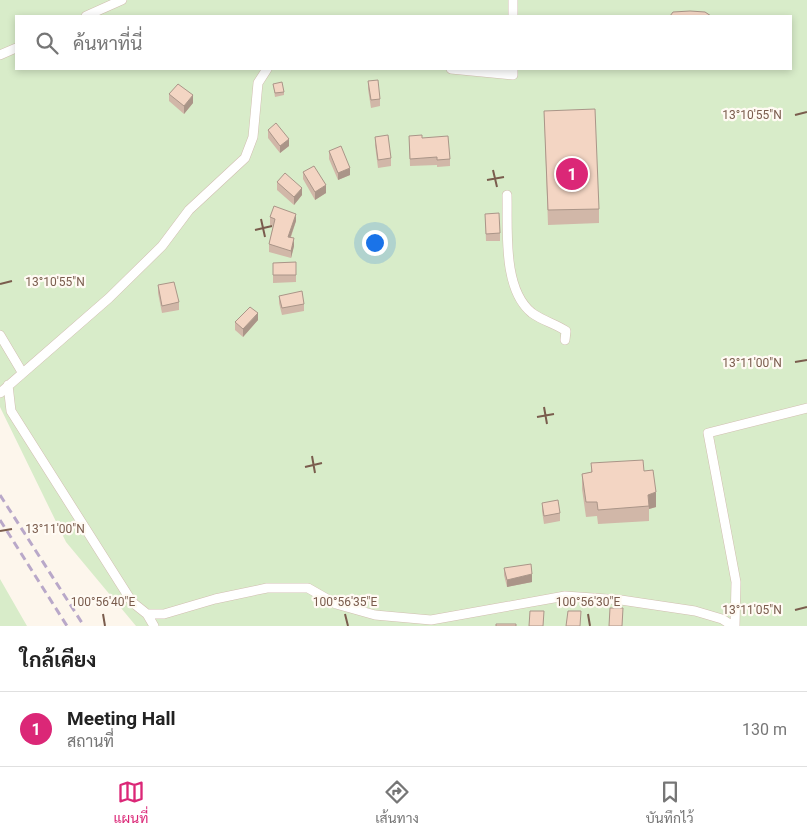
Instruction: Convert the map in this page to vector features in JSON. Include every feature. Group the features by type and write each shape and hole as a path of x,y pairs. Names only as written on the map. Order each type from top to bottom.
{"street":[{"path":"88,15 122,0"},
{"path":"513,0 513,15"},
{"path":"0,55 15,48"},
{"path":"0,392 109,298 162,246 189,210 245,158 253,137 258,83 266,70"},
{"path":"462,70 514,75 513,70"},
{"path":"507,195 508,247 516,291 531,312 566,331 565,340"},
{"path":"0,336 22,372"},
{"path":"8,385 11,411 132,602 147,614 154,626"},
{"path":"147,614 164,614 215,599 267,588 308,588 336,604 375,615 431,620 565,596 621,600 695,611 722,619 734,626 736,582 708,433 807,408"}],"green space":[{"path":"0,0 807,0 807,626 136,626 66,542 0,407"},
{"path":"0,579 27,626 0,626"}],"building":[{"path":"673,12 705,12 710,15 671,15"},
{"path":"378,80 380,99 371,100 368,81"},
{"path":"282,82 284,92 275,93 273,84"},
{"path":"178,84 193,95 184,106 169,94"},
{"path":"595,109 599,209 548,210 544,111"},
{"path":"276,123 289,139 280,146 268,130"},
{"path":"388,135 391,158 378,160 375,137"},
{"path":"422,135 422,138 448,136 450,159 437,160 437,157 410,159 409,136"},
{"path":"341,146 350,168 338,173 329,151"},
{"path":"314,166 326,185 315,192 303,172"},
{"path":"285,173 302,188 294,197 277,182"},
{"path":"274,206 296,214 288,237 294,238 291,251 269,244 275,219 270,217"},
{"path":"499,213 500,233 486,234 485,214"},
{"path":"296,262 296,275 273,275 273,263"},
{"path":"174,282 179,302 162,306 158,285"},
{"path":"302,291 304,304 282,308 279,296"},
{"path":"250,307 258,313 243,329 235,322"},
{"path":"643,460 644,471 653,470 656,492 648,495 649,506 598,510 597,502 586,502 582,474 592,472 591,463"},
{"path":"558,500 560,513 544,516 542,503"},
{"path":"531,564 532,574 507,580 504,568"},
{"path":"610,608 623,608 622,626 609,626"},
{"path":"530,611 544,611 543,626 529,626"},
{"path":"568,611 581,611 580,626 566,626"},
{"path":"496,624 516,624 516,626 496,626"}],"railway":[{"path":"0,495 84,626"},
{"path":"0,520 67,626"}],"place":[{"name":"Meeting Hall","path":"572,174"}]}
